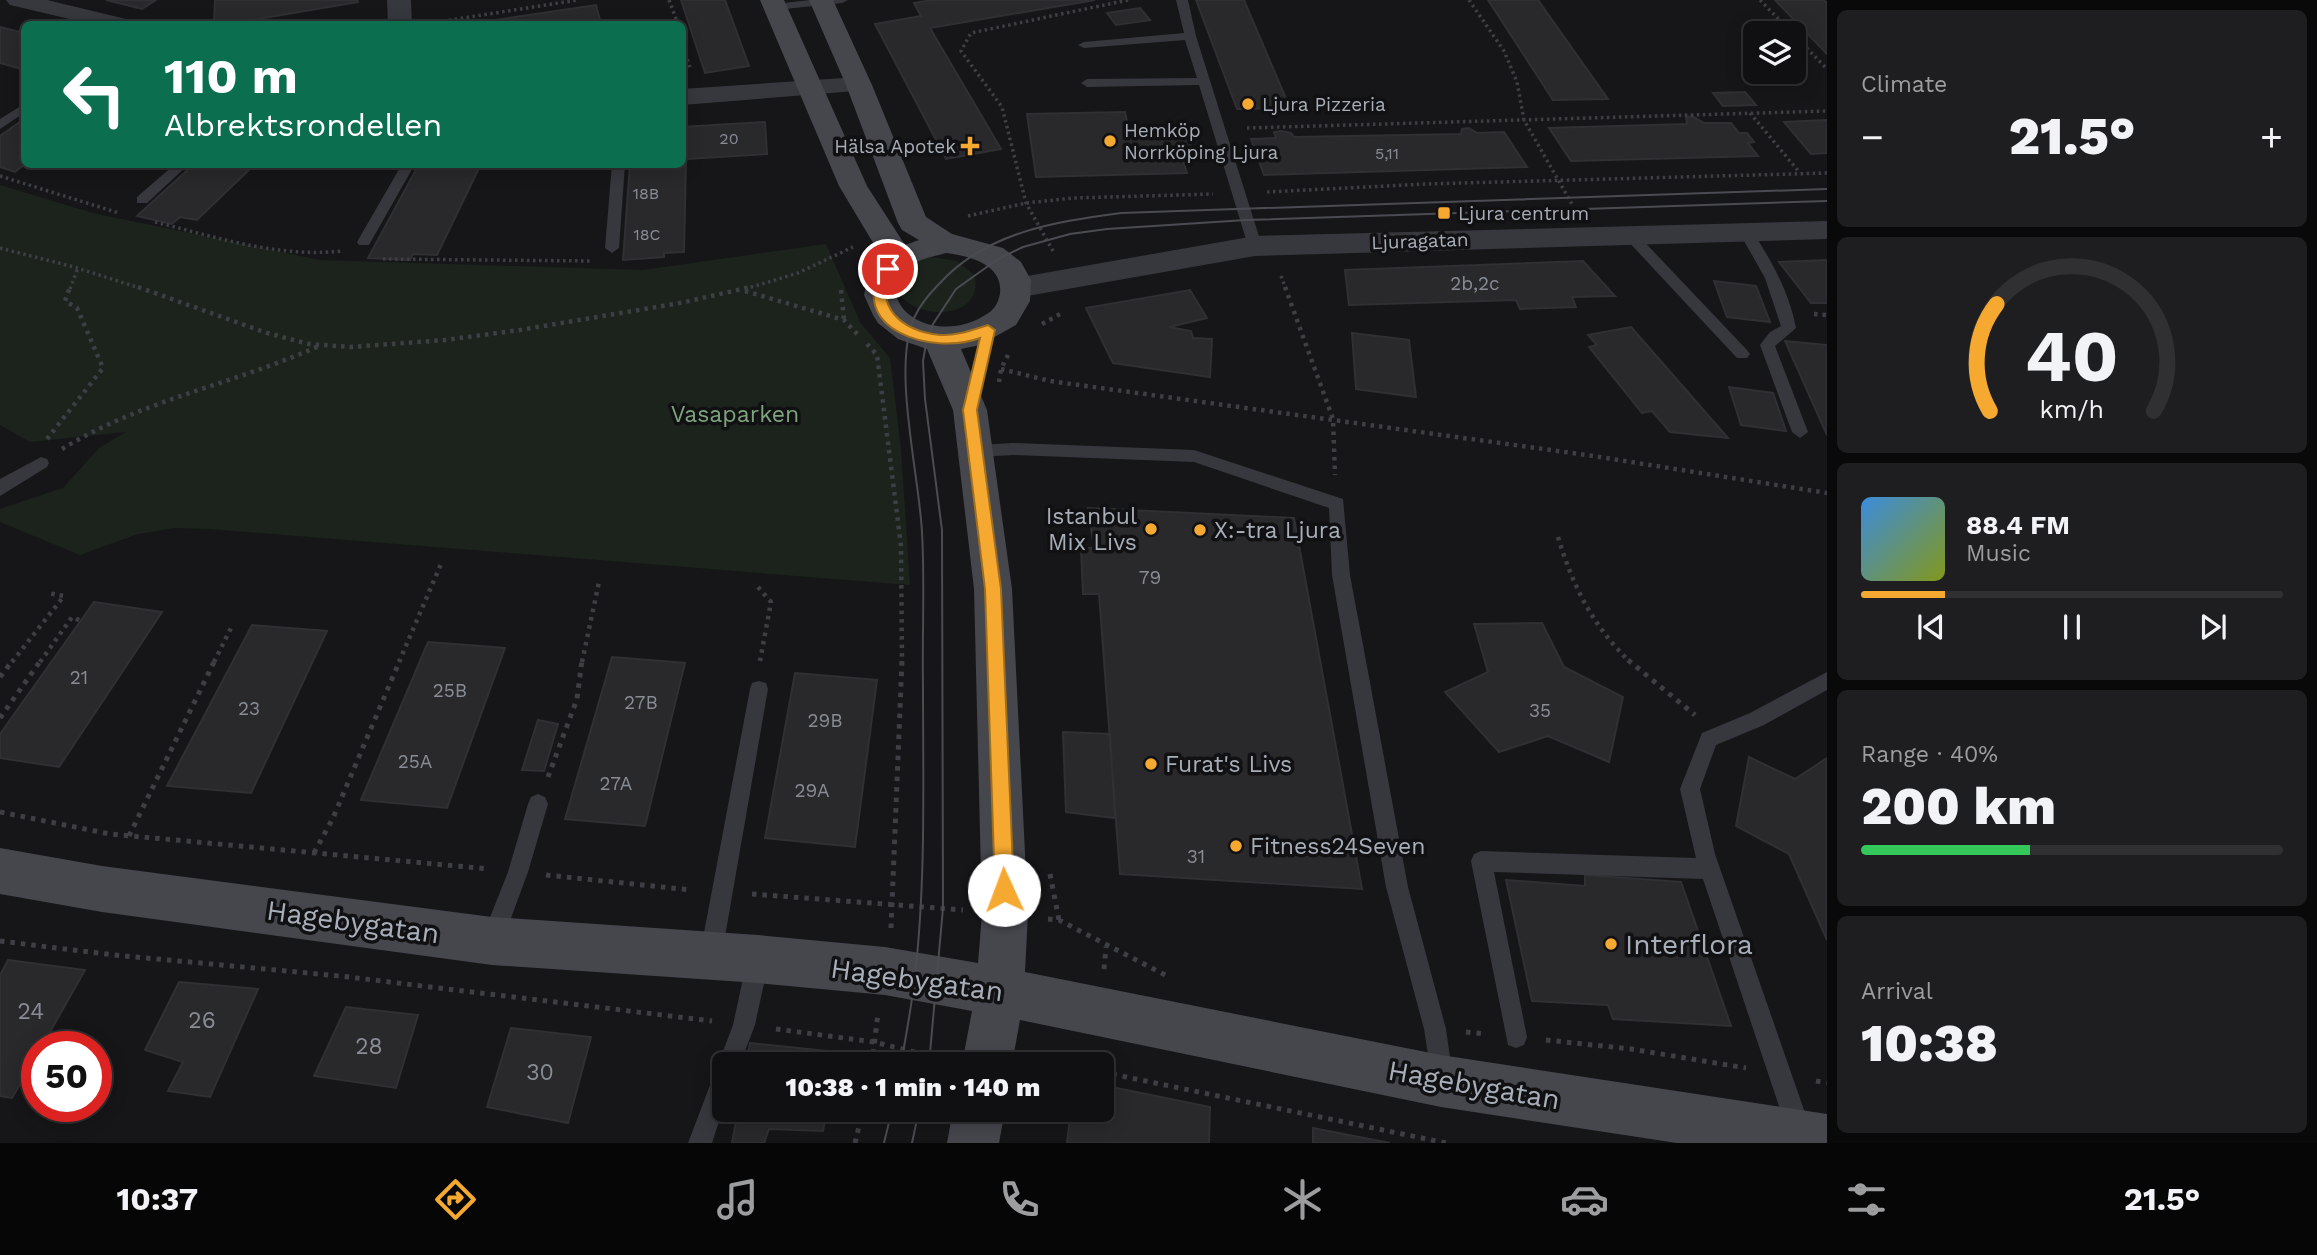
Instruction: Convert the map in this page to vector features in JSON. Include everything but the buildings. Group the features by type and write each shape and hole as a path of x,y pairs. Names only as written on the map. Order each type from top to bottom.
{"main road":[{"path":"828,1 913,223 952,231 998,259 1010,272 1016,288 1014,303 1004,318 1000,339 970,410"},
{"path":"774,4 853,186 890,246 888,269"},
{"path":"952,231 902,256 888,269 880,282 878,296 883,310 893,322 909,332 940,340 1000,339"},
{"path":"940,340 970,410 995,450 993,589 1005,914 1000,991 989,1052"},
{"name":"Hagebygatan","path":"0,871 89,887 492,941 758,959 885,971 1000,991 1441,1081 1783,1138"},
{"path":"973,1143 977,1122"}],"street":[{"path":"18,0 106,21"},
{"path":"399,0 400,21"},
{"path":"686,97 859,85"},
{"name":"Ljuragatan","path":"1016,288 1255,246 1827,230"}],"lane":[{"path":"1182,0 1190,36 1255,246"},
{"path":"774,4 828,1"},
{"path":"1084,44 1190,36"},
{"path":"1087,83 1204,81"},
{"path":"0,125 21,110"},
{"path":"142,200 178,168"},
{"path":"363,245 407,168"},
{"path":"612,248 618,168"},
{"path":"1746,232 1760,255 1787,314 1789,328 1774,336 1767,345 1800,432"},
{"path":"1630,235 1742,354"},
{"path":"995,450 1194,456 1336,504 1341,575 1397,887 1435,1029 1441,1081"},
{"path":"0,489 11,479 41,463"},
{"path":"1783,1138 1782,1075 1711,869 1690,789 1709,739 1757,719 1827,680"},
{"path":"711,957 759,689"},
{"path":"492,941 518,872 537,804"},
{"path":"1516,1037 1481,861 1711,869"},
{"path":"733,1052 744,1025 758,959"},
{"path":"700,1143 712,1108"}],"path":[{"path":"442,21 578,0"},
{"path":"668,0 677,21"},
{"path":"1038,327 1080,304 1026,203 1002,107 961,51 971,33 1128,0"},
{"path":"1469,0 1504,51 1517,82 1524,120 1592,236"},
{"path":"1760,0 1780,21"},
{"path":"1806,47 1827,69"},
{"path":"1219,129 1827,111"},
{"path":"1750,113 1801,174"},
{"path":"952,231 1026,203 1073,198 1827,173"},
{"path":"0,176 126,215"},
{"path":"151,221 320,255 363,245 360,257 587,262 608,254 612,248"},
{"path":"0,248 78,268 253,331 321,345 375,345 512,331 743,291 825,263 856,246 850,236"},
{"path":"1255,246 1279,269 1333,419 1336,504"},
{"path":"41,463 43,447 52,432 103,368 77,308 65,300 78,268"},
{"path":"743,291 844,320 877,355 901,546 902,658 894,903 873,1052"},
{"path":"995,450 1001,369 1000,339"},
{"path":"41,463 69,444 121,417 176,395 291,360 321,345"},
{"path":"1001,369 1050,381 1587,455 1827,493"},
{"path":"1558,537 1570,577 1585,608 1611,641 1671,698 1721,734"},
{"path":"314,853 333,818 441,564"},
{"path":"537,804 577,699 583,671 583,649 599,582"},
{"path":"758,587 771,602 758,670 759,689"},
{"path":"0,677 64,596 48,593"},
{"path":"0,718 72,617 81,621"},
{"path":"129,836 232,626"},
{"path":"1049,870 1059,920"},
{"path":"0,941 114,955 340,976 744,1025 874,1042 912,1052"},
{"path":"1435,1029 1631,1049 1827,1083"},
{"path":"1114,1074 1446,1143"},
{"path":"855,1143 860,1122"}],"green space":[{"name":"Vasaparken","path":"0,185 93,213 320,260 643,270 826,244 860,322 890,358 901,449 910,585 210,529 174,528 138,534 80,555 0,522 0,509 63,488 99,448 126,432 30,442 0,425"},
{"path":"932,257 957,261 974,275 975,290 970,301 960,308 947,312 932,312 918,308 905,300 896,289 901,272 919,259"}],"tram line":[{"path":"903,1052 919,939 923,794 923,551 906,392 906,364 908,339 916,313 958,266 978,252 1023,232 1121,213 1827,189"},
{"path":"930,1052 943,908 942,530 925,399 923,361 927,338 933,324 956,289 998,259 1023,247 1070,234 1107,229 1246,220 1827,201"},
{"path":"884,1143 889,1122"},
{"path":"912,1143 916,1122"}],"place":[{"name":"Ljura Pizzeria","path":"1248,104"},
{"name":"Hemköp Norrköping Ljura","path":"1110,141"},
{"name":"Hälsa Apotek","path":"970,146"},
{"name":"Ljura centrum","path":"1444,213"},
{"name":"Istanbul Mix Livs","path":"1151,529"},
{"name":"X:-tra Ljura","path":"1200,530"},
{"name":"Furat's Livs","path":"1151,764"},
{"name":"Fitness24Seven","path":"1236,846"},
{"name":"Interflora","path":"1611,944"}],"route":[{"path":"888,269 880,282 878,296 883,310 893,322 909,332 940,340 966,338 988,330 970,410 993,589 1004,890"}]}
